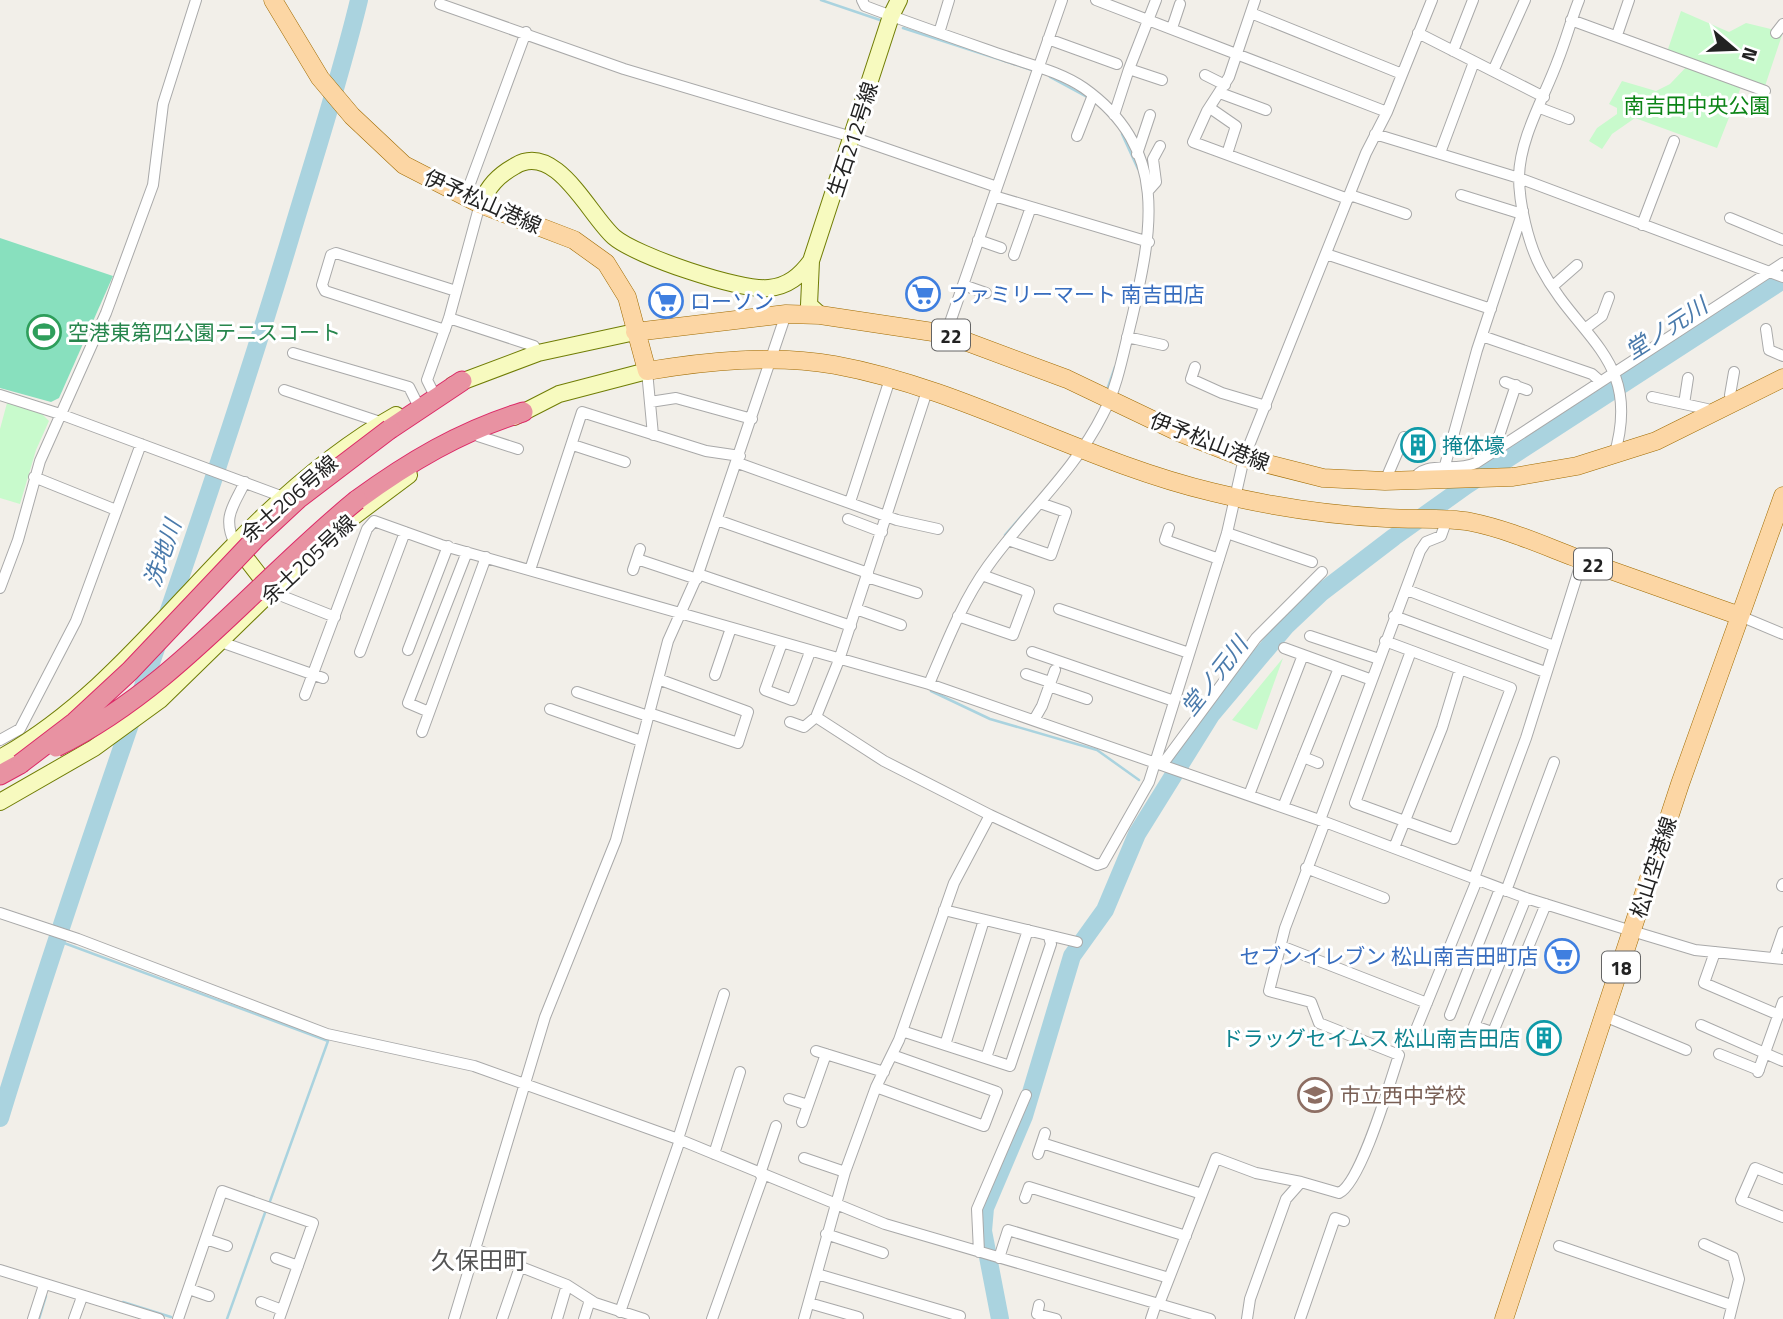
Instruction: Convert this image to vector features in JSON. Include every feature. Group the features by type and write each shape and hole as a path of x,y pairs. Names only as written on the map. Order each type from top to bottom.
{"highway":[{"path":"20,764 75,722 130,671 247,546 298,499 386,426 462,381"},
{"path":"0,775 79,735 153,683 201,644 320,530 357,500 443,443 484,424 523,412"}],"main road":[{"name":"伊予松山港線","path":"273,0 323,82 346,109 404,165 472,200 574,240 606,263 627,297 647,371 686,365 770,360 833,365 890,379 984,409 1081,450 1158,477 1237,498 1385,518 1445,519 1492,527 1740,616"},
{"name":"伊予松山港線","path":"635,332 786,314 820,315 946,334 1067,379 1178,432 1244,458 1323,478 1385,481 1413,481 1444,475 1513,477 1614,456 1710,415 1783,378"},
{"name":"松山空港線","path":"1504,1319 1740,616 1782,504"}],"street":[{"path":"0,588 18,540 34,477 106,313 153,185 163,104 196,0"},
{"path":"862,0 866,6 891,16 1071,80 1093,95 1114,115 1137,154 1148,191 1145,241 1127,337 1104,412 1081,450 982,575 958,616 929,684"},
{"name":"生石212号線","path":"811,261 891,16 899,0"},
{"path":"939,33 949,0"},
{"path":"946,334 1062,0"},
{"path":"1096,0 1387,111"},
{"path":"1114,115 1156,0"},
{"path":"1255,0 1238,52 1222,89 1193,142 1349,197 1406,214"},
{"path":"1161,765 1174,701 1227,533 1244,458 1432,0"},
{"path":"1453,51 1473,0"},
{"path":"1493,71 1525,0"},
{"path":"1579,0 1524,150 1519,178 1523,211 1536,255 1553,286 1605,355 1614,376 1623,417 1614,456"},
{"path":"1617,35 1629,0"},
{"path":"440,4 526,32 624,69 852,137 1031,207 1145,241"},
{"path":"1172,28 1180,4"},
{"path":"1251,13 1402,74"},
{"path":"1571,20 1617,35 1663,56 1718,71 1765,90"},
{"path":"434,394 427,380 456,291 472,200 526,32"},
{"path":"1418,33 1493,71 1569,119"},
{"path":"1048,39 1117,64"},
{"path":"1440,153 1474,62"},
{"path":"1129,69 1162,80"},
{"path":"1205,75 1222,89 1266,110"},
{"path":"1077,136 1093,95"},
{"path":"1210,108 1236,126 1227,154"},
{"path":"1137,154 1150,115"},
{"path":"1375,134 1519,178 1776,274"},
{"path":"1642,225 1674,141"},
{"path":"1148,191 1156,182 1153,159 1160,146"},
{"path":"472,200 498,176 519,163 539,161 566,179 615,239 661,261 754,289 789,284 811,261"},
{"path":"1461,195 1523,211"},
{"path":"1014,255 1031,207"},
{"path":"1444,475 1482,336 1523,211"},
{"path":"1730,218 1783,240"},
{"path":"978,240 1002,248"},
{"path":"445,330 325,291 322,285 331,256 336,253 456,291"},
{"path":"1326,254 1491,309"},
{"path":"811,261 809,305 820,315"},
{"path":"1444,475 1462,469 1503,446 1601,381 1614,376 1776,274 1783,263"},
{"path":"1553,286 1577,265"},
{"path":"963,285 986,293"},
{"path":"1586,328 1602,316 1609,297"},
{"path":"454,1319 545,1017 616,840 668,641 698,576 786,314"},
{"path":"449,318 534,346 538,353"},
{"path":"1766,329 1769,350 1783,356"},
{"name":"余土206号線","path":"0,758 44,732 85,700 136,650 235,544 309,476 417,403 462,381 538,353 635,332"},
{"path":"1482,336 1592,374 1601,381"},
{"path":"1127,337 1163,345"},
{"path":"293,353 409,387 417,403"},
{"path":"1195,367 1191,379 1222,393 1266,406"},
{"path":"647,371 653,435"},
{"name":"余土205号線","path":"0,802 104,741 153,705 330,534 416,470 559,394 647,371"},
{"path":"1734,372 1730,396 1734,403"},
{"path":"1684,404 1688,378"},
{"path":"850,502 890,379"},
{"path":"1503,446 1499,436 1511,383 1527,390"},
{"path":"790,722 804,727 816,717 851,626 927,391"},
{"path":"0,395 61,414 286,498"},
{"path":"289,396 386,426"},
{"path":"1652,397 1707,409 1710,415"},
{"path":"650,402 676,398 752,419"},
{"path":"530,570 582,412 706,452 739,459 887,516 931,530"},
{"path":"478,436 518,449"},
{"path":"1385,481 1404,437"},
{"path":"0,740 20,729 76,621 141,444"},
{"path":"573,445 625,462"},
{"path":"34,477 116,510"},
{"path":"245,482 228,517 228,528 235,544 272,592 336,625"},
{"path":"1008,540 1051,555 1066,512 1040,503"},
{"path":"848,519 882,532"},
{"path":"1151,1319 1216,1158 1256,1173 1339,1193 1347,1190 1367,1150 1399,1055 1319,1023 1311,1002 1269,991 1306,868 1394,616 1407,590 1420,551 1426,541 1441,536 1445,519"},
{"path":"717,520 917,593"},
{"path":"305,695 318,676 367,529 374,521 467,552 929,684 1323,821 1526,898 1695,950 1778,959 1783,932"},
{"path":"1169,528 1165,540 1219,559"},
{"path":"360,652 371,639 405,532"},
{"path":"1227,533 1312,562"},
{"path":"408,650 448,546"},
{"path":"433,711 408,703 467,552"},
{"path":"422,732 433,711 475,601 486,557"},
{"path":"637,559 851,626"},
{"path":"1415,1032 1476,879 1526,738 1583,560"},
{"path":"816,717 884,761 1097,866 1103,863 1149,782 1256,638 1322,572"},
{"path":"958,616 1013,635 1029,592 982,575"},
{"path":"1407,590 1554,646"},
{"path":"856,609 901,625"},
{"path":"1059,609 1086,613 1137,630 1189,653"},
{"path":"1394,616 1545,672"},
{"path":"1740,616 1783,634"},
{"path":"715,675 731,628"},
{"path":"1310,636 1379,659"},
{"path":"1385,641 1411,650 1511,688 1454,839 1355,803 1411,650"},
{"path":"221,642 266,663 318,676"},
{"path":"782,643 765,690 792,700 810,652"},
{"path":"1034,720 1050,684 1056,645"},
{"path":"1284,648 1372,680"},
{"path":"1031,652 1053,664 1090,667 1130,680 1174,701"},
{"path":"1249,795 1303,655"},
{"path":"1283,807 1339,668"},
{"path":"1394,848 1442,728 1460,669"},
{"path":"1026,674 1087,699"},
{"path":"577,692 738,743 748,712 657,679"},
{"path":"1329,692 1341,697"},
{"path":"554,708 641,741"},
{"path":"1303,757 1318,763"},
{"path":"1451,1015 1554,762"},
{"path":"804,1319 845,1172 876,1087 902,1031 954,883 990,815"},
{"path":"1306,868 1384,898"},
{"path":"1526,898 1474,1026 1497,1033 1546,904"},
{"path":"944,909 1077,942"},
{"path":"0,913 75,938 327,1034 460,1062 523,1084 679,1139 835,1206 979,1252 1210,1319"},
{"path":"945,1045 984,920"},
{"path":"986,1058 1028,930"},
{"path":"902,1031 1010,1066 1051,944 1049,937"},
{"path":"1281,946 1427,1003"},
{"path":"1715,952 1704,983 1779,1015"},
{"path":"625,1315 724,994"},
{"path":"1719,1054 1758,1071 1783,1002"},
{"path":"1604,1016 1686,1051"},
{"path":"1701,1025 1783,1061"},
{"path":"802,1122 821,1052 884,1072"},
{"path":"876,1087 984,1126 997,1092 892,1055"},
{"path":"714,1154 740,1072"},
{"path":"979,1252 977,1209 1026,1095"},
{"path":"789,1099 808,1105"},
{"path":"712,1319 776,1126"},
{"path":"1042,1143 1096,1166 1147,1176 1202,1194"},
{"path":"804,1158 845,1172"},
{"path":"1783,1180 1755,1168 1741,1200 1783,1217"},
{"path":"1143,1189 1147,1176"},
{"path":"1247,1319 1286,1199 1301,1182"},
{"path":"1025,1198 1029,1187 1137,1226 1186,1236"},
{"path":"178,1319 222,1191 313,1223 280,1315 261,1303"},
{"path":"1300,1319 1335,1218 1345,1221"},
{"path":"999,1258 1008,1230 1169,1278"},
{"path":"826,1234 883,1253"},
{"path":"206,1239 227,1246"},
{"path":"1704,1244 1733,1256 1739,1279 1729,1319"},
{"path":"1559,1246 1731,1305"},
{"path":"475,1249 568,1285 590,1300 625,1315 644,1319"},
{"path":"276,1258 298,1266"},
{"path":"502,1319 520,1267"},
{"path":"0,1270 82,1297 126,1315 159,1319"},
{"path":"817,1275 870,1295 918,1298 960,1314"},
{"path":"33,1319 44,1285"},
{"path":"557,1319 568,1285"},
{"path":"189,1289 209,1296"},
{"path":"74,1319 82,1297"},
{"path":"584,1319 590,1300"},
{"path":"809,1303 858,1317"},
{"path":"1039,1306 1037,1314 1056,1319"}],"green space":[{"name":"南吉田中央公園","path":"1681,11 1729,32 1746,23 1783,32 1765,86 1741,87 1717,148 1635,118 1612,134 1602,149 1589,141 1597,128 1617,114 1617,108 1609,104 1622,81 1656,91 1670,84 1691,62 1667,52"},
{"name":"空港東第四公園テニスコート","path":"0,238 113,276 59,398 51,402 0,388"},
{"path":"7,403 41,413 49,421 36,450 20,504 0,498 0,429"},
{"path":"1283,658 1257,730 1232,720"}],"waterway":[{"name":"洗地川","path":"0,1118 258,343 327,117 359,0"},
{"path":"821,0 880,20"},
{"path":"903,28 1032,70"},
{"path":"1050,77 1087,97"},
{"path":"1122,134 1138,169"},
{"name":"堂ノ元川","path":"1000,1319 983,1231 985,1208 1024,1116 1072,956 1105,910 1137,834 1211,715 1286,626 1322,592 1394,537 1467,485 1783,280"},
{"path":"1108,387 1115,367"},
{"path":"1005,535 1026,511"},
{"path":"931,691 990,719 1097,750 1139,780"},
{"path":"56,940 328,1041 269,1204"},
{"path":"227,1319 266,1210"},
{"path":"39,1319 46,1296"},
{"path":"123,1302 171,1317"}],"place":[{"name":"ファミリーマート 南吉田店","path":"923,294"},
{"name":"ローソン","path":"666,301"},
{"name":"空港東第四公園テニスコート","path":"44,332"},
{"name":"掩体壕","path":"1418,445"},
{"name":"セブンイレブン 松山南吉田町店","path":"1562,956"},
{"name":"ドラッグセイムス 松山南吉田店","path":"1544,1038"},
{"name":"市立西中学校","path":"1315,1095"}],"district":[{"name":"久保田町","path":"479,1260"}]}
